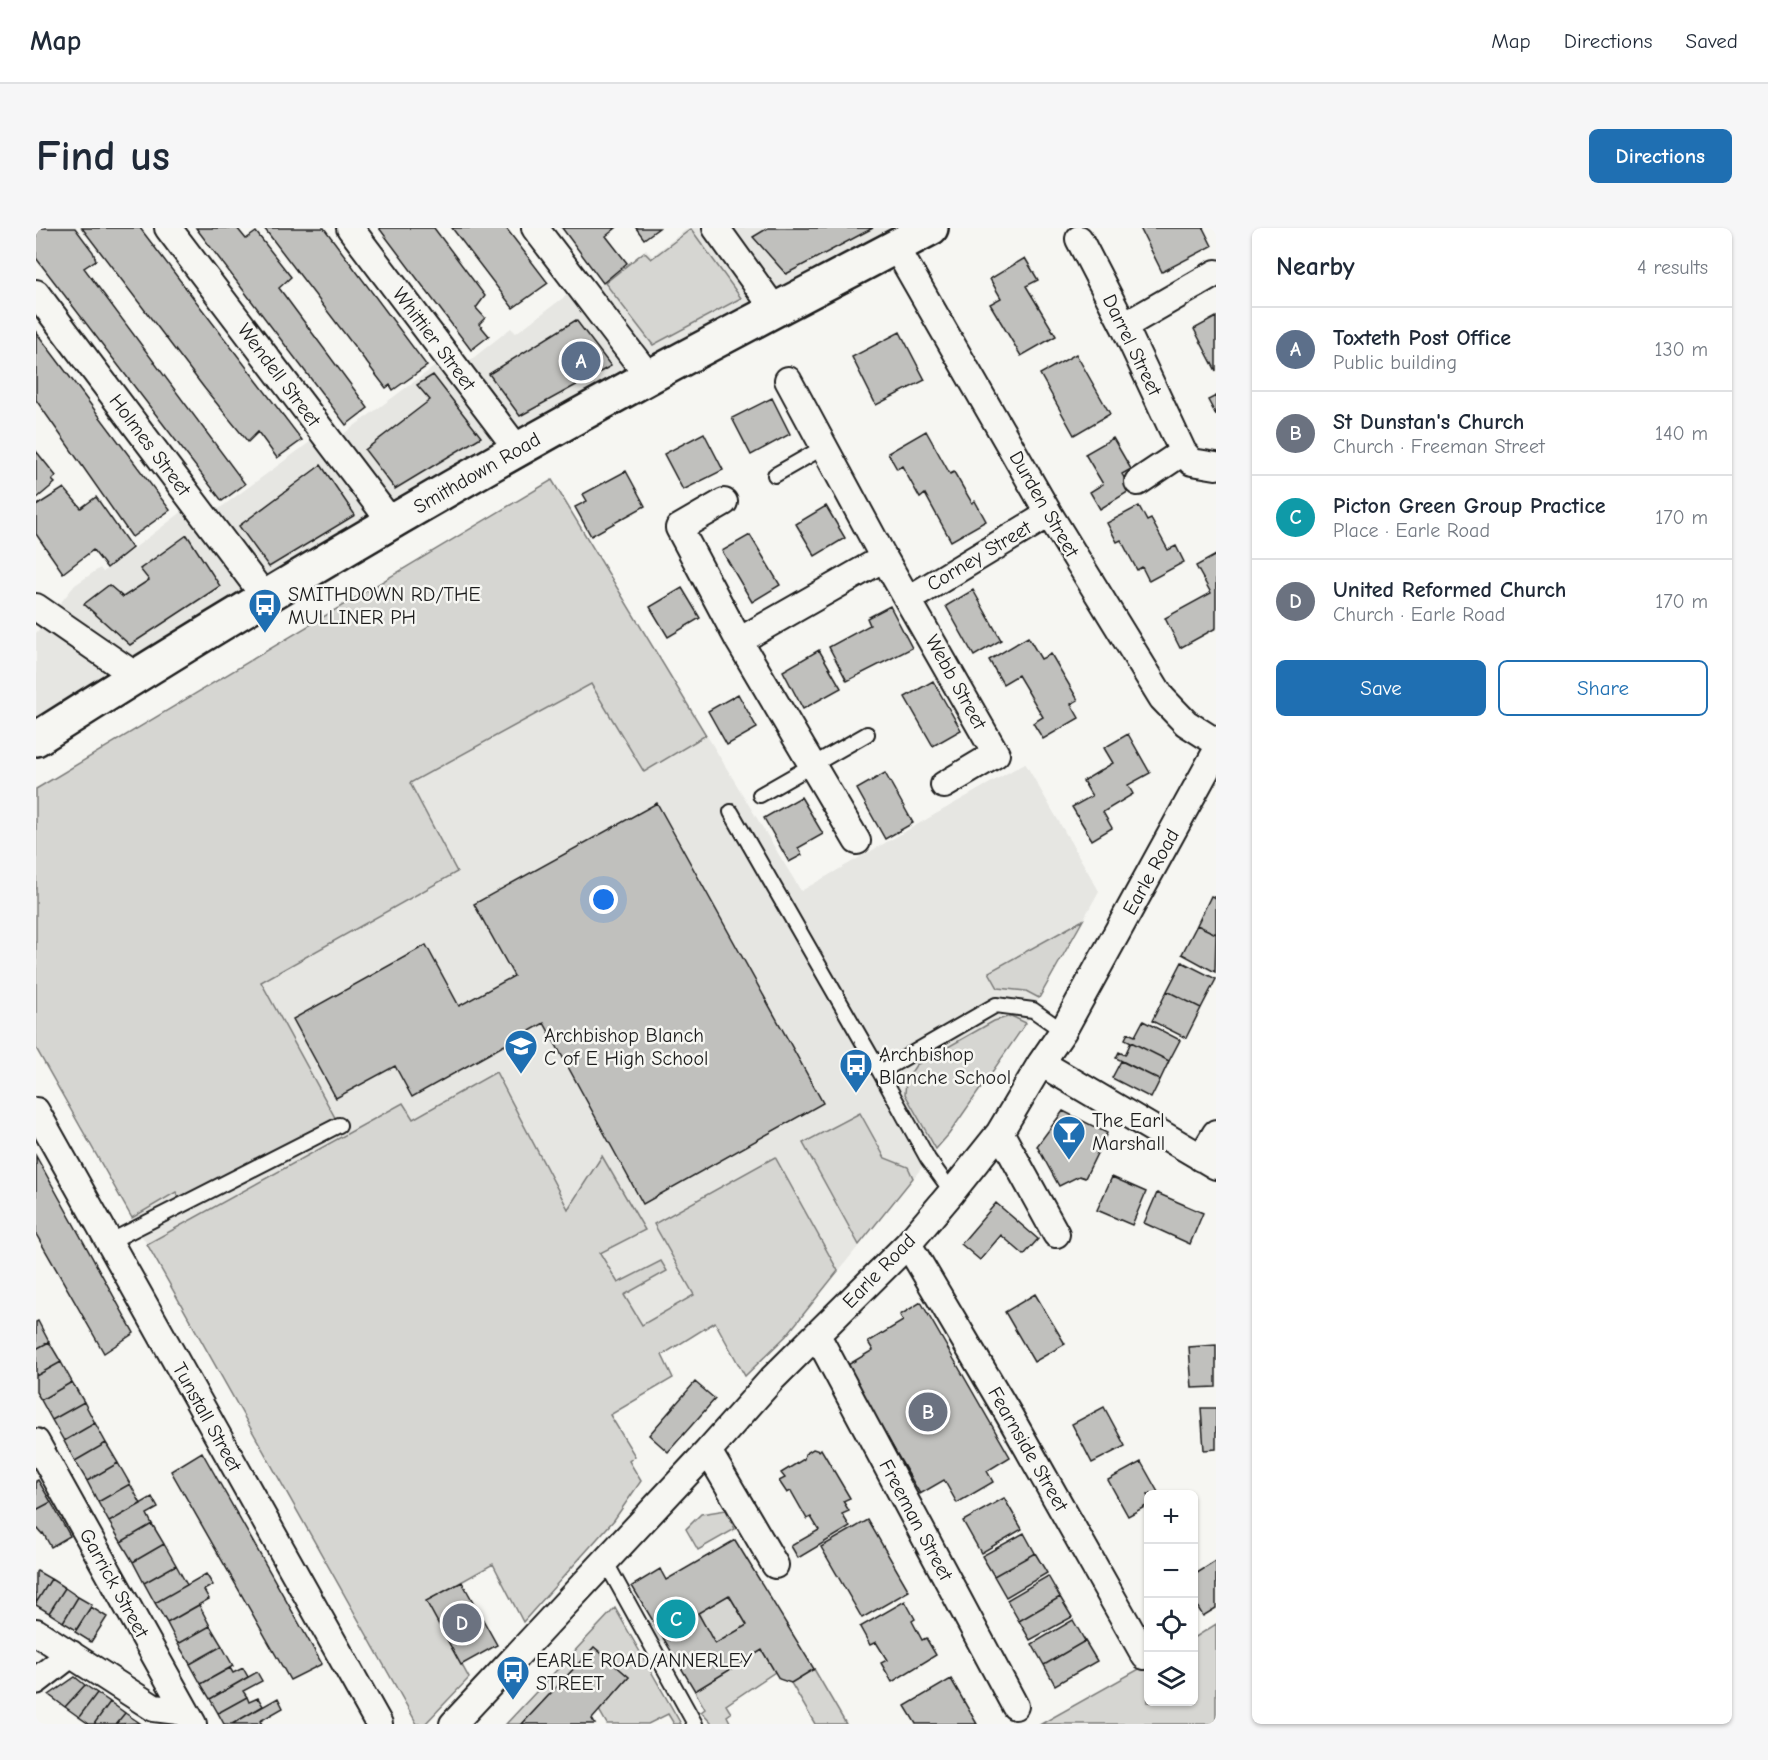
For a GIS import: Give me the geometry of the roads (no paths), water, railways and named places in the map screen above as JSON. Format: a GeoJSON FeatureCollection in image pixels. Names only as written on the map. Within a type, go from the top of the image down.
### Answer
{"type":"FeatureCollection","features":[{"type":"Feature","properties":{"kind":"highway","name":"Smithdown Road"},"geometry":{"type":"LineString","coordinates":[[36,739],[391,522],[649,377],[931,228]]}},
{"type":"Feature","properties":{"kind":"street","name":"Wendell Street"},"geometry":{"type":"LineString","coordinates":[[168,228],[391,522]]}},
{"type":"Feature","properties":{"kind":"street","name":"Whittier Street"},"geometry":{"type":"LineString","coordinates":[[350,228],[518,450]]}},
{"type":"Feature","properties":{"kind":"street"},"geometry":{"type":"LineString","coordinates":[[535,228],[649,377]]}},
{"type":"Feature","properties":{"kind":"street"},"geometry":{"type":"LineString","coordinates":[[716,228],[775,310]]}},
{"type":"Feature","properties":{"kind":"street","name":"Darrel Street"},"geometry":{"type":"LineString","coordinates":[[1079,239],[1124,326],[1183,452]]}},
{"type":"Feature","properties":{"kind":"street","name":"Durden Street"},"geometry":{"type":"LineString","coordinates":[[896,247],[1049,513],[1162,698],[1186,723],[1216,742]]}},
{"type":"Feature","properties":{"kind":"street"},"geometry":{"type":"LineString","coordinates":[[1124,326],[1216,273]]}},
{"type":"Feature","properties":{"kind":"street","name":"Holmes Street"},"geometry":{"type":"LineString","coordinates":[[36,293],[265,597]]}},
{"type":"Feature","properties":{"kind":"street","name":"Webb Street"},"geometry":{"type":"LineString","coordinates":[[788,380],[996,754],[944,785]]}},
{"type":"Feature","properties":{"kind":"street"},"geometry":{"type":"LineString","coordinates":[[1138,482],[1183,452],[1192,462],[1216,466]]}},
{"type":"Feature","properties":{"kind":"street"},"geometry":{"type":"LineString","coordinates":[[724,502],[679,528],[739,641],[857,841]]}},
{"type":"Feature","properties":{"kind":"street","name":"Corney Street"},"geometry":{"type":"LineString","coordinates":[[909,599],[1049,513]]}},
{"type":"Feature","properties":{"kind":"street"},"geometry":{"type":"LineString","coordinates":[[739,641],[885,558]]}},
{"type":"Feature","properties":{"kind":"street"},"geometry":{"type":"LineString","coordinates":[[36,607],[136,676]]}},
{"type":"Feature","properties":{"kind":"street","name":"Earle Road"},"geometry":{"type":"LineString","coordinates":[[453,1724],[708,1451],[772,1379],[908,1244],[1000,1132],[1063,1031],[1216,752]]}},
{"type":"Feature","properties":{"kind":"street"},"geometry":{"type":"LineString","coordinates":[[1041,1063],[1208,1162],[1216,1133]]}},
{"type":"Feature","properties":{"kind":"street","name":"Tunstall Street"},"geometry":{"type":"LineString","coordinates":[[36,1111],[379,1724]]}},
{"type":"Feature","properties":{"kind":"street"},"geometry":{"type":"LineString","coordinates":[[1000,1132],[1056,1234]]}},
{"type":"Feature","properties":{"kind":"street","name":"Fearnside Street"},"geometry":{"type":"LineString","coordinates":[[908,1244],[1009,1415],[1144,1652]]}},
{"type":"Feature","properties":{"kind":"street","name":"Freeman Street"},"geometry":{"type":"LineString","coordinates":[[817,1335],[1016,1706]]}},
{"type":"Feature","properties":{"kind":"street","name":"Garrick Street"},"geometry":{"type":"LineString","coordinates":[[36,1442],[189,1718]]}},
{"type":"Feature","properties":{"kind":"street"},"geometry":{"type":"LineString","coordinates":[[708,1451],[775,1565]]}},
{"type":"Feature","properties":{"kind":"street"},"geometry":{"type":"LineString","coordinates":[[36,1632],[154,1708],[189,1718]]}},
{"type":"Feature","properties":{"kind":"street"},"geometry":{"type":"LineString","coordinates":[[36,1681],[71,1654]]}},
{"type":"Feature","properties":{"kind":"lane"},"geometry":{"type":"LineString","coordinates":[[775,475],[824,447]]}},
{"type":"Feature","properties":{"kind":"lane"},"geometry":{"type":"LineString","coordinates":[[760,795],[867,734]]}},
{"type":"Feature","properties":{"kind":"lane"},"geometry":{"type":"LineString","coordinates":[[731,812],[928,1159],[952,1192]]}},
{"type":"Feature","properties":{"kind":"lane"},"geometry":{"type":"LineString","coordinates":[[880,1072],[996,1005],[1033,1010],[1063,1031]]}},
{"type":"Feature","properties":{"kind":"lane"},"geometry":{"type":"LineString","coordinates":[[109,1242],[339,1125]]}},
{"type":"Feature","properties":{"kind":"lane"},"geometry":{"type":"LineString","coordinates":[[605,1561],[696,1724]]}},
{"type":"Feature","properties":{"kind":"place","name":"Toxteth Post Office"},"geometry":{"type":"Point","coordinates":[581,361]}},
{"type":"Feature","properties":{"kind":"place","name":"SMITHDOWN RD/THE MULLINER PH"},"geometry":{"type":"Point","coordinates":[265,634]}},
{"type":"Feature","properties":{"kind":"place","name":"Archbishop Blanch C of E High School"},"geometry":{"type":"Point","coordinates":[521,1075]}},
{"type":"Feature","properties":{"kind":"place","name":"Archbishop Blanche School"},"geometry":{"type":"Point","coordinates":[856,1094]}},
{"type":"Feature","properties":{"kind":"place","name":"The Earl Marshall"},"geometry":{"type":"Point","coordinates":[1069,1161]}},
{"type":"Feature","properties":{"kind":"place","name":"St Dunstan's Church"},"geometry":{"type":"Point","coordinates":[928,1412]}},
{"type":"Feature","properties":{"kind":"place","name":"Picton Green Group Practice"},"geometry":{"type":"Point","coordinates":[676,1619]}},
{"type":"Feature","properties":{"kind":"place","name":"United Reformed Church"},"geometry":{"type":"Point","coordinates":[462,1623]}},
{"type":"Feature","properties":{"kind":"place","name":"EARLE ROAD/ANNERLEY STREET"},"geometry":{"type":"Point","coordinates":[513,1701]}}]}
